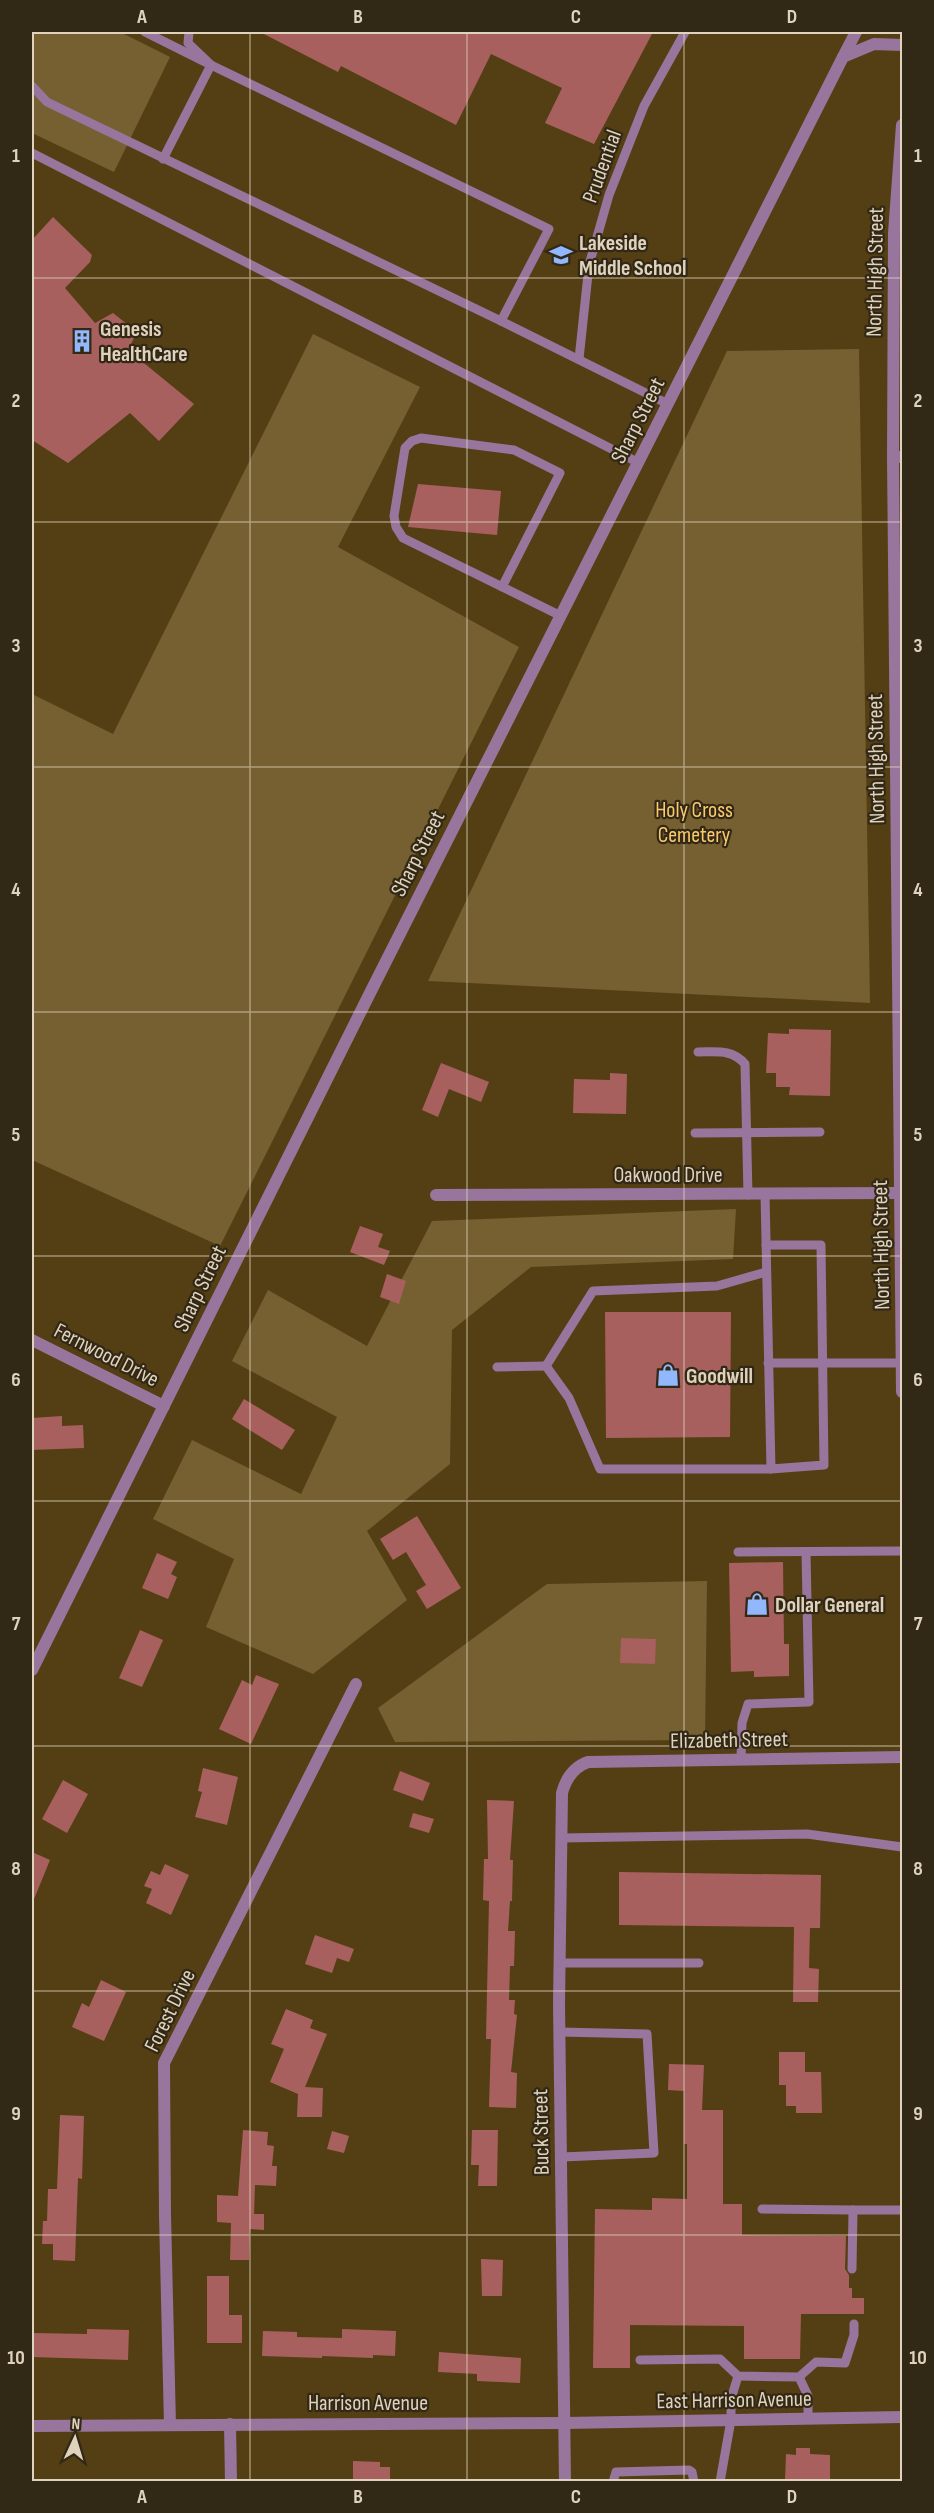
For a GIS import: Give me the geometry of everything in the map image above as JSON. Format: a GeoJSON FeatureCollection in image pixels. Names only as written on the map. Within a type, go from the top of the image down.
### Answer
{"type":"FeatureCollection","features":[{"type":"Feature","properties":{"kind":"street","name":"Sharp Street"},"geometry":{"type":"LineString","coordinates":[[32,1670],[374,984],[856,32]]}},
{"type":"Feature","properties":{"kind":"street"},"geometry":{"type":"LineString","coordinates":[[843,57],[874,44],[903,45]]}},
{"type":"Feature","properties":{"kind":"street","name":"North High Street"},"geometry":{"type":"LineString","coordinates":[[903,125],[894,232],[898,458],[900,1193],[903,1392]]}},
{"type":"Feature","properties":{"kind":"street","name":"Oakwood Drive"},"geometry":{"type":"LineString","coordinates":[[436,1195],[900,1193]]}},
{"type":"Feature","properties":{"kind":"street","name":"Fernwood Drive"},"geometry":{"type":"LineString","coordinates":[[32,1340],[164,1406]]}},
{"type":"Feature","properties":{"kind":"street","name":"Forest Drive"},"geometry":{"type":"LineString","coordinates":[[170,2425],[164,2204],[164,2063],[356,1684]]}},
{"type":"Feature","properties":{"kind":"street","name":"Elizabeth Street"},"geometry":{"type":"LineString","coordinates":[[565,1782],[574,1770],[588,1761],[903,1758]]}},
{"type":"Feature","properties":{"kind":"street","name":"Buck Street"},"geometry":{"type":"LineString","coordinates":[[565,1782],[562,1793],[560,1963],[565,2481]]}},
{"type":"Feature","properties":{"kind":"street","name":"East Harrison Avenue"},"geometry":{"type":"LineString","coordinates":[[565,2423],[903,2417]]}},
{"type":"Feature","properties":{"kind":"street","name":"Harrison Avenue"},"geometry":{"type":"LineString","coordinates":[[32,2426],[565,2423]]}},
{"type":"Feature","properties":{"kind":"street"},"geometry":{"type":"LineString","coordinates":[[230,2424],[231,2481]]}},
{"type":"Feature","properties":{"kind":"lane"},"geometry":{"type":"LineString","coordinates":[[145,32],[549,229],[501,321]]}},
{"type":"Feature","properties":{"kind":"lane"},"geometry":{"type":"LineString","coordinates":[[189,32],[188,43],[211,65]]}},
{"type":"Feature","properties":{"kind":"lane","name":"Prudential"},"geometry":{"type":"LineString","coordinates":[[579,359],[589,265],[609,195],[644,106],[684,32]]}},
{"type":"Feature","properties":{"kind":"lane"},"geometry":{"type":"LineString","coordinates":[[163,159],[211,65]]}},
{"type":"Feature","properties":{"kind":"lane"},"geometry":{"type":"LineString","coordinates":[[32,86],[47,102],[668,404]]}},
{"type":"Feature","properties":{"kind":"lane"},"geometry":{"type":"LineString","coordinates":[[32,153],[639,463]]}},
{"type":"Feature","properties":{"kind":"lane"},"geometry":{"type":"LineString","coordinates":[[502,587],[560,473],[514,450],[421,438],[411,441],[405,448],[394,516],[396,526],[403,538],[502,587],[561,616]]}},
{"type":"Feature","properties":{"kind":"lane"},"geometry":{"type":"LineString","coordinates":[[698,1052],[728,1052],[739,1057],[745,1064],[748,1195]]}},
{"type":"Feature","properties":{"kind":"lane"},"geometry":{"type":"LineString","coordinates":[[695,1133],[820,1132]]}},
{"type":"Feature","properties":{"kind":"lane"},"geometry":{"type":"LineString","coordinates":[[765,1194],[771,1470]]}},
{"type":"Feature","properties":{"kind":"lane"},"geometry":{"type":"LineString","coordinates":[[546,1366],[569,1398],[600,1469],[771,1470],[824,1465],[821,1245],[766,1245]]}},
{"type":"Feature","properties":{"kind":"lane"},"geometry":{"type":"LineString","coordinates":[[546,1366],[593,1291],[717,1286],[766,1272]]}},
{"type":"Feature","properties":{"kind":"lane"},"geometry":{"type":"LineString","coordinates":[[768,1363],[902,1363]]}},
{"type":"Feature","properties":{"kind":"lane"},"geometry":{"type":"LineString","coordinates":[[497,1367],[546,1366]]}},
{"type":"Feature","properties":{"kind":"lane"},"geometry":{"type":"LineString","coordinates":[[738,1552],[903,1551]]}},
{"type":"Feature","properties":{"kind":"lane"},"geometry":{"type":"LineString","coordinates":[[741,1760],[742,1723],[748,1704],[809,1702],[806,1552]]}},
{"type":"Feature","properties":{"kind":"lane"},"geometry":{"type":"LineString","coordinates":[[562,1838],[807,1834],[903,1847]]}},
{"type":"Feature","properties":{"kind":"lane"},"geometry":{"type":"LineString","coordinates":[[560,1963],[699,1963]]}},
{"type":"Feature","properties":{"kind":"lane"},"geometry":{"type":"LineString","coordinates":[[560,2032],[647,2034],[654,2153],[562,2157]]}},
{"type":"Feature","properties":{"kind":"lane"},"geometry":{"type":"LineString","coordinates":[[762,2209],[903,2210]]}},
{"type":"Feature","properties":{"kind":"lane"},"geometry":{"type":"LineString","coordinates":[[852,2210],[852,2269]]}},
{"type":"Feature","properties":{"kind":"lane"},"geometry":{"type":"LineString","coordinates":[[640,2360],[720,2359],[738,2376],[799,2377],[816,2362],[845,2363],[854,2336],[854,2324]]}},
{"type":"Feature","properties":{"kind":"lane"},"geometry":{"type":"LineString","coordinates":[[720,2481],[731,2420],[731,2399],[738,2376]]}},
{"type":"Feature","properties":{"kind":"lane"},"geometry":{"type":"LineString","coordinates":[[799,2377],[808,2396],[808,2419]]}},
{"type":"Feature","properties":{"kind":"lane"},"geometry":{"type":"LineString","coordinates":[[613,2481],[616,2472],[689,2470],[692,2472],[694,2481]]}},
{"type":"Feature","properties":{"kind":"lane"},"geometry":{"type":"LineString","coordinates":[[654,2471],[654,2481]]}},
{"type":"Feature","properties":{"kind":"green space"},"geometry":{"type":"Polygon","coordinates":[[[35,32],[120,32],[170,57],[114,172],[32,133],[32,41],[35,32]]]}},
{"type":"Feature","properties":{"kind":"green space"},"geometry":{"type":"Polygon","coordinates":[[[313,334],[420,387],[338,547],[519,647],[220,1246],[32,1160],[32,694],[113,734],[313,334]]]}},
{"type":"Feature","properties":{"kind":"green space","name":"Holy Cross Cemetery"},"geometry":{"type":"Polygon","coordinates":[[[859,349],[870,1003],[428,981],[727,351],[859,349]]]}},
{"type":"Feature","properties":{"kind":"green space"},"geometry":{"type":"Polygon","coordinates":[[[736,1209],[733,1259],[531,1267],[452,1330],[450,1464],[367,1531],[407,1600],[313,1674],[206,1627],[234,1559],[153,1519],[192,1440],[301,1494],[337,1417],[232,1361],[268,1290],[367,1346],[432,1221],[736,1209]]]}},
{"type":"Feature","properties":{"kind":"green space"},"geometry":{"type":"Polygon","coordinates":[[[707,1581],[705,1740],[395,1742],[378,1708],[547,1584],[707,1581]]]}},
{"type":"Feature","properties":{"kind":"building"},"geometry":{"type":"Polygon","coordinates":[[[260,32],[653,32],[594,144],[545,123],[562,88],[491,54],[456,125],[341,66],[338,72],[260,32]]]}},
{"type":"Feature","properties":{"kind":"building","name":"Genesis HealthCare"},"geometry":{"type":"Polygon","coordinates":[[[53,217],[92,255],[90,262],[65,288],[95,323],[113,313],[137,332],[128,350],[194,404],[159,441],[130,413],[68,463],[32,440],[32,240],[53,217]]]}},
{"type":"Feature","properties":{"kind":"building"},"geometry":{"type":"Polygon","coordinates":[[[418,484],[501,491],[497,535],[408,527],[418,484]]]}},
{"type":"Feature","properties":{"kind":"building"},"geometry":{"type":"Polygon","coordinates":[[[789,1029],[831,1030],[830,1096],[789,1095],[790,1087],[776,1087],[776,1073],[766,1073],[768,1033],[789,1034],[789,1029]]]}},
{"type":"Feature","properties":{"kind":"building"},"geometry":{"type":"Polygon","coordinates":[[[441,1063],[489,1082],[481,1102],[449,1089],[438,1117],[422,1110],[441,1063]]]}},
{"type":"Feature","properties":{"kind":"building"},"geometry":{"type":"Polygon","coordinates":[[[610,1073],[627,1074],[626,1114],[573,1113],[574,1079],[610,1080],[610,1073]]]}},
{"type":"Feature","properties":{"kind":"building"},"geometry":{"type":"Polygon","coordinates":[[[360,1226],[383,1234],[378,1247],[390,1251],[384,1265],[350,1252],[360,1226]]]}},
{"type":"Feature","properties":{"kind":"building"},"geometry":{"type":"Polygon","coordinates":[[[387,1274],[406,1281],[399,1304],[380,1297],[387,1274]]]}},
{"type":"Feature","properties":{"kind":"building","name":"Goodwill"},"geometry":{"type":"Polygon","coordinates":[[[605,1312],[731,1312],[730,1437],[606,1438],[605,1312]]]}},
{"type":"Feature","properties":{"kind":"building"},"geometry":{"type":"Polygon","coordinates":[[[244,1399],[295,1430],[282,1450],[232,1419],[244,1399]]]}},
{"type":"Feature","properties":{"kind":"building"},"geometry":{"type":"Polygon","coordinates":[[[62,1416],[62,1426],[83,1425],[84,1448],[32,1450],[32,1418],[62,1416]]]}},
{"type":"Feature","properties":{"kind":"building"},"geometry":{"type":"Polygon","coordinates":[[[417,1516],[461,1588],[427,1609],[416,1591],[426,1585],[406,1552],[393,1560],[380,1539],[417,1516]]]}},
{"type":"Feature","properties":{"kind":"building"},"geometry":{"type":"Polygon","coordinates":[[[157,1553],[177,1562],[171,1574],[177,1577],[168,1599],[142,1588],[157,1553]]]}},
{"type":"Feature","properties":{"kind":"building","name":"Dollar General"},"geometry":{"type":"Polygon","coordinates":[[[783,1562],[784,1644],[789,1644],[789,1676],[754,1677],[754,1671],[731,1672],[729,1563],[783,1562]]]}},
{"type":"Feature","properties":{"kind":"building"},"geometry":{"type":"Polygon","coordinates":[[[140,1630],[163,1640],[142,1687],[119,1678],[140,1630]]]}},
{"type":"Feature","properties":{"kind":"building"},"geometry":{"type":"Polygon","coordinates":[[[621,1638],[656,1639],[655,1664],[620,1663],[621,1638]]]}},
{"type":"Feature","properties":{"kind":"building"},"geometry":{"type":"Polygon","coordinates":[[[256,1675],[279,1684],[251,1744],[219,1729],[242,1680],[252,1685],[256,1675]]]}},
{"type":"Feature","properties":{"kind":"building"},"geometry":{"type":"Polygon","coordinates":[[[203,1768],[238,1777],[227,1825],[195,1817],[202,1792],[198,1791],[203,1768]]]}},
{"type":"Feature","properties":{"kind":"building"},"geometry":{"type":"Polygon","coordinates":[[[400,1771],[430,1783],[423,1801],[393,1790],[400,1771]]]}},
{"type":"Feature","properties":{"kind":"building"},"geometry":{"type":"Polygon","coordinates":[[[63,1780],[88,1794],[67,1833],[42,1819],[63,1780]]]}},
{"type":"Feature","properties":{"kind":"building"},"geometry":{"type":"Polygon","coordinates":[[[487,1800],[514,1801],[510,1860],[513,1860],[512,1901],[510,1901],[508,1931],[515,1931],[514,1966],[510,1966],[509,2000],[515,2000],[514,2014],[517,2015],[511,2072],[517,2073],[516,2108],[489,2107],[491,2039],[486,2039],[489,1901],[483,1900],[484,1859],[488,1859],[487,1800]]]}},
{"type":"Feature","properties":{"kind":"building"},"geometry":{"type":"Polygon","coordinates":[[[413,1813],[434,1819],[429,1833],[409,1827],[413,1813]]]}},
{"type":"Feature","properties":{"kind":"building"},"geometry":{"type":"Polygon","coordinates":[[[32,1852],[50,1860],[32,1904],[32,1852]]]}},
{"type":"Feature","properties":{"kind":"building"},"geometry":{"type":"Polygon","coordinates":[[[165,1864],[189,1875],[171,1915],[146,1903],[152,1889],[144,1886],[151,1871],[160,1875],[165,1864]]]}},
{"type":"Feature","properties":{"kind":"building"},"geometry":{"type":"Polygon","coordinates":[[[619,1872],[821,1875],[820,1928],[810,1928],[809,1968],[819,1969],[818,2002],[793,2002],[794,1927],[619,1925],[619,1872]]]}},
{"type":"Feature","properties":{"kind":"building"},"geometry":{"type":"Polygon","coordinates":[[[315,1935],[354,1949],[349,1962],[337,1958],[332,1973],[305,1964],[315,1935]]]}},
{"type":"Feature","properties":{"kind":"building"},"geometry":{"type":"Polygon","coordinates":[[[101,1980],[126,1992],[104,2041],[72,2027],[82,2003],[89,2007],[101,1980]]]}},
{"type":"Feature","properties":{"kind":"building"},"geometry":{"type":"Polygon","coordinates":[[[286,2009],[313,2020],[310,2028],[327,2034],[305,2087],[323,2088],[322,2117],[297,2117],[298,2094],[270,2082],[284,2049],[271,2044],[286,2009]]]}},
{"type":"Feature","properties":{"kind":"building"},"geometry":{"type":"Polygon","coordinates":[[[779,2052],[805,2052],[805,2072],[821,2072],[822,2113],[796,2113],[796,2106],[786,2106],[786,2085],[779,2085],[779,2052]]]}},
{"type":"Feature","properties":{"kind":"building"},"geometry":{"type":"Polygon","coordinates":[[[669,2064],[704,2065],[702,2110],[723,2110],[723,2204],[742,2204],[742,2235],[846,2236],[845,2269],[849,2275],[849,2288],[852,2288],[852,2298],[864,2298],[864,2314],[801,2314],[800,2359],[744,2359],[744,2326],[630,2325],[630,2368],[593,2368],[595,2209],[652,2210],[652,2198],[687,2199],[684,2091],[668,2090],[669,2064]]]}},
{"type":"Feature","properties":{"kind":"building"},"geometry":{"type":"Polygon","coordinates":[[[60,2115],[84,2116],[82,2179],[78,2178],[75,2261],[53,2260],[53,2244],[42,2244],[43,2221],[47,2221],[48,2189],[57,2189],[60,2115]]]}},
{"type":"Feature","properties":{"kind":"building"},"geometry":{"type":"Polygon","coordinates":[[[243,2130],[268,2132],[267,2145],[274,2146],[272,2166],[277,2166],[276,2186],[255,2185],[254,2214],[264,2214],[264,2230],[250,2229],[249,2260],[230,2260],[231,2223],[217,2222],[217,2195],[238,2196],[243,2130]]]}},
{"type":"Feature","properties":{"kind":"building"},"geometry":{"type":"Polygon","coordinates":[[[472,2130],[498,2130],[497,2186],[478,2186],[479,2165],[471,2165],[472,2130]]]}},
{"type":"Feature","properties":{"kind":"building"},"geometry":{"type":"Polygon","coordinates":[[[332,2131],[349,2136],[344,2153],[327,2149],[332,2131]]]}},
{"type":"Feature","properties":{"kind":"building"},"geometry":{"type":"Polygon","coordinates":[[[481,2259],[503,2260],[502,2296],[482,2296],[481,2259]]]}},
{"type":"Feature","properties":{"kind":"building"},"geometry":{"type":"Polygon","coordinates":[[[207,2276],[229,2276],[229,2315],[242,2315],[242,2343],[207,2343],[207,2276]]]}},
{"type":"Feature","properties":{"kind":"building"},"geometry":{"type":"Polygon","coordinates":[[[87,2329],[129,2330],[128,2360],[32,2357],[32,2333],[87,2334],[87,2329]]]}},
{"type":"Feature","properties":{"kind":"building"},"geometry":{"type":"Polygon","coordinates":[[[342,2329],[396,2331],[395,2356],[373,2355],[373,2358],[322,2356],[322,2358],[262,2356],[263,2331],[297,2332],[297,2337],[342,2338],[342,2329]]]}},
{"type":"Feature","properties":{"kind":"building"},"geometry":{"type":"Polygon","coordinates":[[[439,2352],[521,2358],[520,2383],[477,2381],[477,2374],[438,2372],[439,2352]]]}},
{"type":"Feature","properties":{"kind":"building"},"geometry":{"type":"Polygon","coordinates":[[[796,2448],[810,2448],[810,2454],[830,2455],[830,2481],[785,2481],[786,2454],[796,2455],[796,2448]]]}},
{"type":"Feature","properties":{"kind":"building"},"geometry":{"type":"Polygon","coordinates":[[[353,2461],[380,2462],[380,2467],[390,2467],[390,2481],[353,2481],[353,2461]]]}},
{"type":"Feature","properties":{"kind":"place","name":"Lakeside Middle School"},"geometry":{"type":"Point","coordinates":[561,255]}},
{"type":"Feature","properties":{"kind":"place","name":"Genesis HealthCare"},"geometry":{"type":"Point","coordinates":[82,341]}},
{"type":"Feature","properties":{"kind":"place","name":"Goodwill"},"geometry":{"type":"Point","coordinates":[668,1375]}},
{"type":"Feature","properties":{"kind":"place","name":"Dollar General"},"geometry":{"type":"Point","coordinates":[757,1604]}}]}
